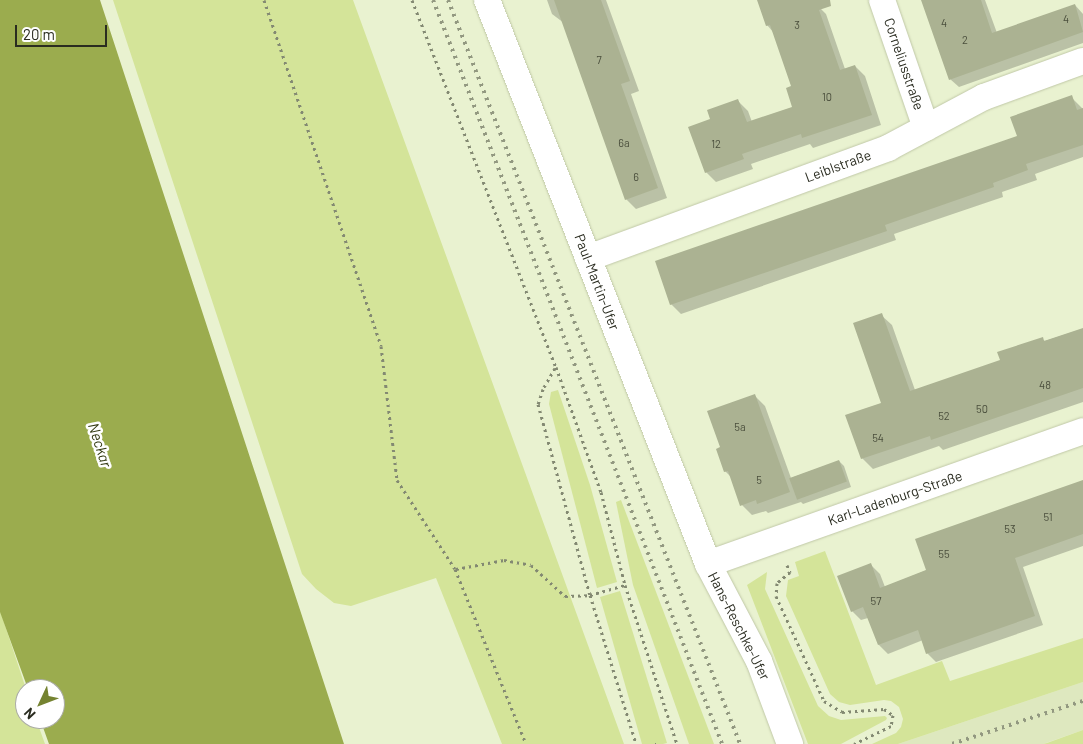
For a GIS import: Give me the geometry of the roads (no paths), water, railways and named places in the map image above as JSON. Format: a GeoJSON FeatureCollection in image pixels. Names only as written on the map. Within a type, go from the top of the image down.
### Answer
{"type":"FeatureCollection","features":[{"type":"Feature","properties":{"kind":"street","name":"Paul-Martin-Ufer"},"geometry":{"type":"LineString","coordinates":[[487,0],[708,564]]}},
{"type":"Feature","properties":{"kind":"street","name":"Corneliusstraße"},"geometry":{"type":"LineString","coordinates":[[882,0],[926,128]]}},
{"type":"Feature","properties":{"kind":"street","name":"Leiblstraße"},"geometry":{"type":"LineString","coordinates":[[588,258],[888,148],[984,97],[1083,61]]}},
{"type":"Feature","properties":{"kind":"street","name":"Karl-Ladenburg-Straße"},"geometry":{"type":"LineString","coordinates":[[708,564],[1083,431]]}},
{"type":"Feature","properties":{"kind":"street","name":"Hans-Reschke-Ufer"},"geometry":{"type":"LineString","coordinates":[[708,564],[759,661],[790,744]]}},
{"type":"Feature","properties":{"kind":"water","name":"Neckar"},"geometry":{"type":"Polygon","coordinates":[[[0,0],[100,0],[344,744],[49,744],[44,729],[65,729],[65,679],[24,679],[0,612],[0,0]]]}},
{"type":"Feature","properties":{"kind":"railway"},"geometry":{"type":"LineString","coordinates":[[433,0],[722,744]]}},
{"type":"Feature","properties":{"kind":"railway"},"geometry":{"type":"LineString","coordinates":[[448,0],[740,744]]}},
{"type":"Feature","properties":{"kind":"railway"},"geometry":{"type":"LineString","coordinates":[[952,744],[1083,701]]}}]}
